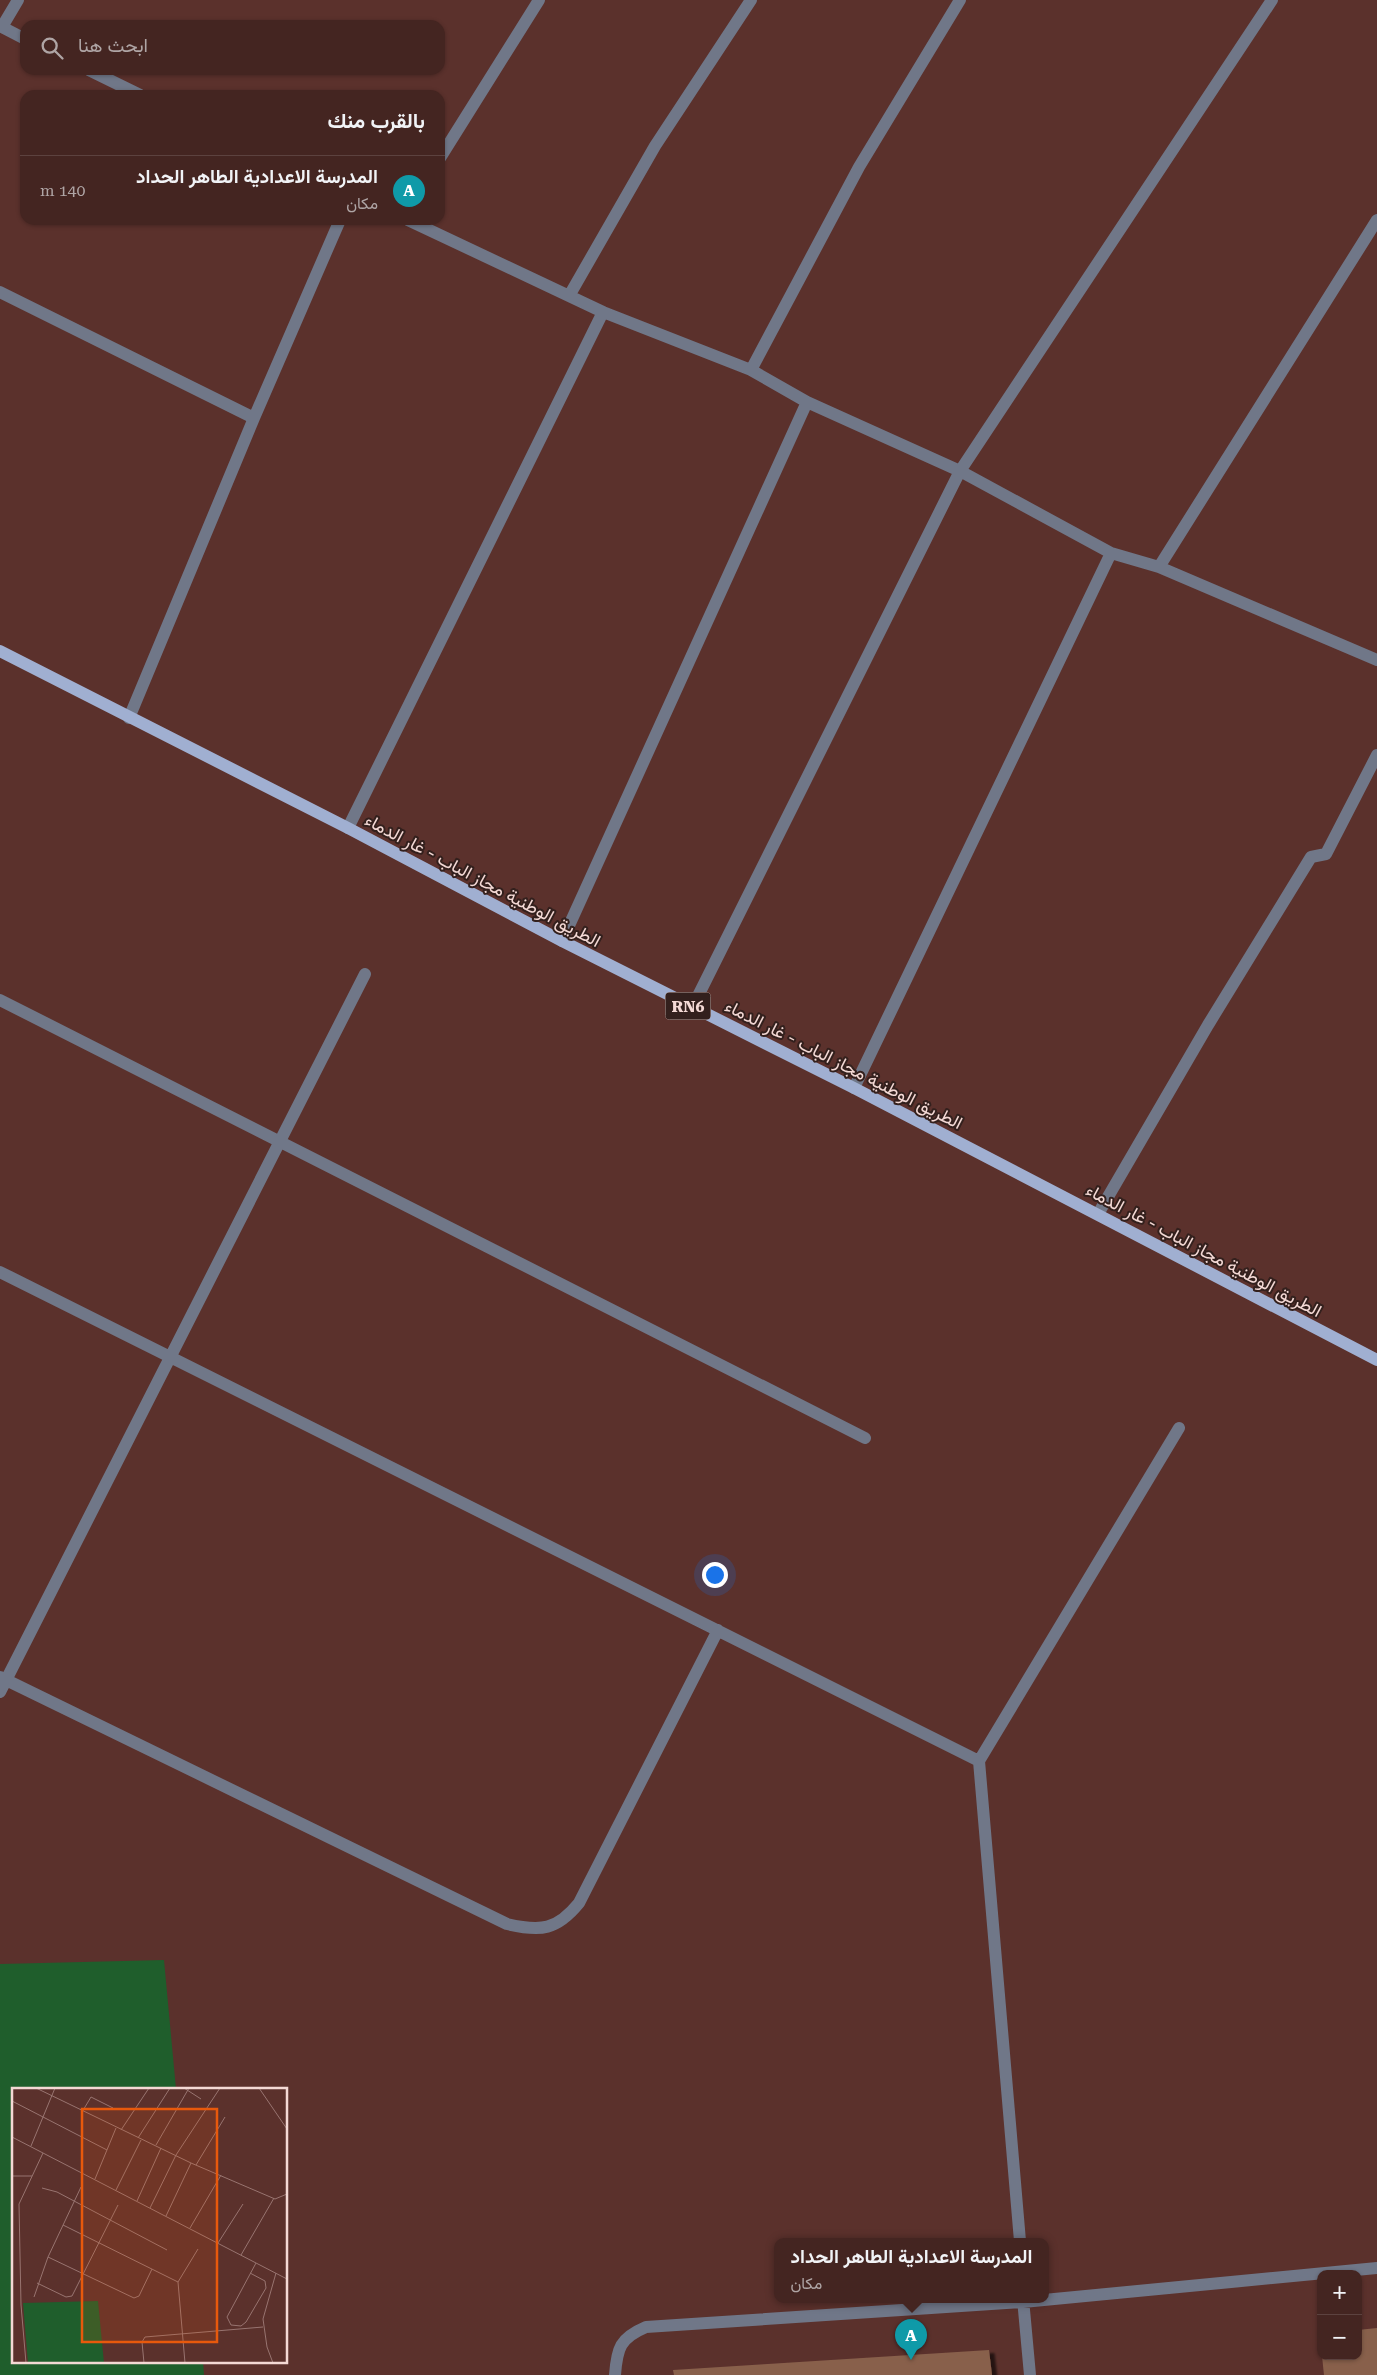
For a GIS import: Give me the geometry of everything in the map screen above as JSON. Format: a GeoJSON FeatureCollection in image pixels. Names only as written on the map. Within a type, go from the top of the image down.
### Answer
{"type":"FeatureCollection","features":[{"type":"Feature","properties":{"kind":"main road","name":"الطريق الوطنية مجاز الباب - غار الدماء"},"geometry":{"type":"LineString","coordinates":[[0,651],[348,828],[692,1008],[854,1088],[1377,1360]]}},
{"type":"Feature","properties":{"kind":"street"},"geometry":{"type":"LineString","coordinates":[[18,0],[1,27],[20,36]]}},
{"type":"Feature","properties":{"kind":"street"},"geometry":{"type":"LineString","coordinates":[[445,150],[539,0]]}},
{"type":"Feature","properties":{"kind":"street"},"geometry":{"type":"LineString","coordinates":[[569,296],[655,146],[751,0]]}},
{"type":"Feature","properties":{"kind":"street"},"geometry":{"type":"LineString","coordinates":[[751,370],[859,167],[960,0]]}},
{"type":"Feature","properties":{"kind":"street"},"geometry":{"type":"LineString","coordinates":[[692,1008],[960,471],[1272,0]]}},
{"type":"Feature","properties":{"kind":"street"},"geometry":{"type":"LineString","coordinates":[[99,75],[130,90]]}},
{"type":"Feature","properties":{"kind":"street"},"geometry":{"type":"LineString","coordinates":[[1159,567],[1377,220]]}},
{"type":"Feature","properties":{"kind":"street"},"geometry":{"type":"LineString","coordinates":[[129,718],[254,418],[338,225]]}},
{"type":"Feature","properties":{"kind":"street"},"geometry":{"type":"LineString","coordinates":[[419,225],[603,312],[751,370],[807,402],[960,471],[1111,553],[1159,567],[1377,660]]}},
{"type":"Feature","properties":{"kind":"street"},"geometry":{"type":"LineString","coordinates":[[0,292],[254,418]]}},
{"type":"Feature","properties":{"kind":"street"},"geometry":{"type":"LineString","coordinates":[[348,828],[603,312]]}},
{"type":"Feature","properties":{"kind":"street"},"geometry":{"type":"LineString","coordinates":[[562,941],[807,402]]}},
{"type":"Feature","properties":{"kind":"street"},"geometry":{"type":"LineString","coordinates":[[854,1088],[1111,553]]}},
{"type":"Feature","properties":{"kind":"street"},"geometry":{"type":"LineString","coordinates":[[1098,1214],[1208,1025],[1310,858],[1326,854],[1377,756]]}},
{"type":"Feature","properties":{"kind":"street"},"geometry":{"type":"LineString","coordinates":[[0,1692],[3,1678],[170,1357],[365,974]]}},
{"type":"Feature","properties":{"kind":"street"},"geometry":{"type":"LineString","coordinates":[[0,1000],[865,1438]]}},
{"type":"Feature","properties":{"kind":"street"},"geometry":{"type":"LineString","coordinates":[[0,1272],[979,1761]]}},
{"type":"Feature","properties":{"kind":"street"},"geometry":{"type":"LineString","coordinates":[[1020,2238],[979,1761],[1179,1428]]}},
{"type":"Feature","properties":{"kind":"street"},"geometry":{"type":"LineString","coordinates":[[3,1678],[508,1924],[530,1930],[548,1928],[567,1918],[579,1903],[718,1630]]}},
{"type":"Feature","properties":{"kind":"street"},"geometry":{"type":"LineString","coordinates":[[1049,2298],[1377,2268]]}},
{"type":"Feature","properties":{"kind":"street"},"geometry":{"type":"LineString","coordinates":[[614,2375],[621,2343],[630,2334],[646,2327],[981,2303]]}},
{"type":"Feature","properties":{"kind":"street"},"geometry":{"type":"LineString","coordinates":[[1023,2303],[1030,2375]]}},
{"type":"Feature","properties":{"kind":"green space"},"geometry":{"type":"Polygon","coordinates":[[[164,1960],[176,2088],[12,2088],[12,2362],[203,2362],[204,2375],[0,2375],[0,1964],[164,1960]]]}},
{"type":"Feature","properties":{"kind":"building"},"geometry":{"type":"Polygon","coordinates":[[[1377,2328],[1377,2375],[1324,2375],[1322,2360],[1362,2360],[1362,2330],[1377,2328]]]}},
{"type":"Feature","properties":{"kind":"building"},"geometry":{"type":"Polygon","coordinates":[[[989,2350],[992,2375],[674,2375],[673,2370],[989,2350]]]}},
{"type":"Feature","properties":{"kind":"place","name":"المدرسة الاعدادية الطاهر الحداد"},"geometry":{"type":"Point","coordinates":[911,2360]}}]}
